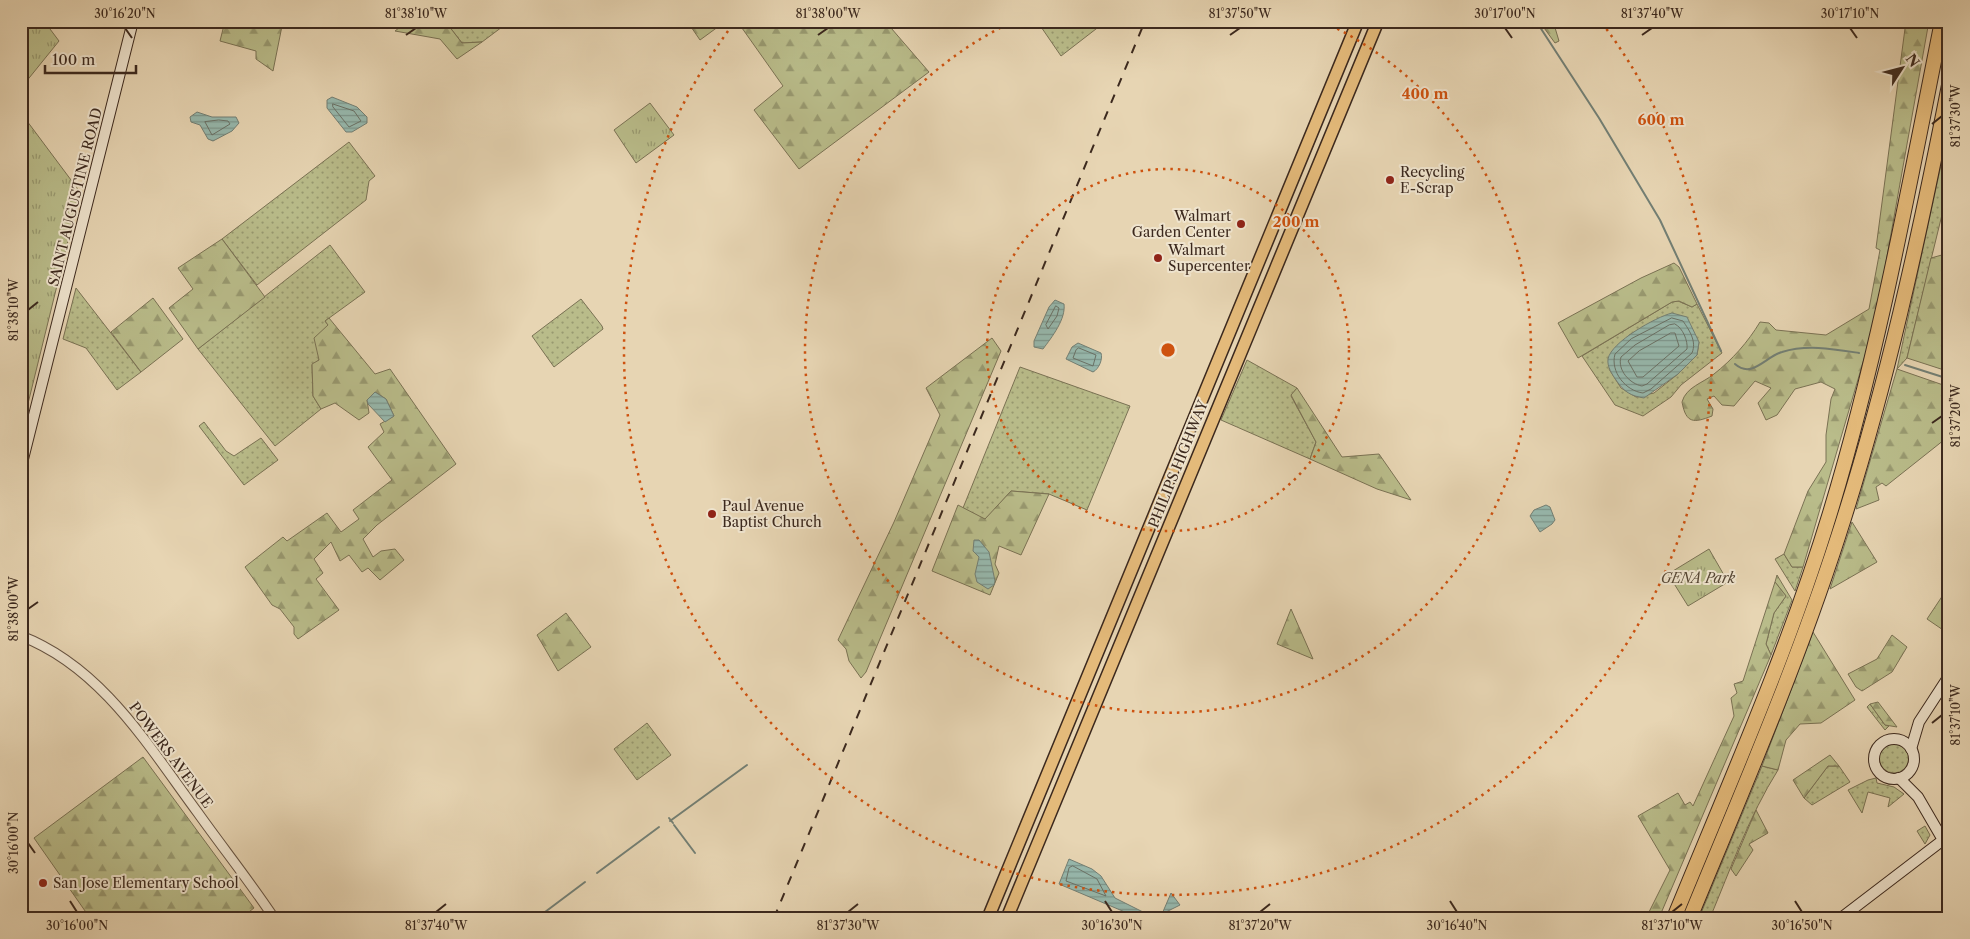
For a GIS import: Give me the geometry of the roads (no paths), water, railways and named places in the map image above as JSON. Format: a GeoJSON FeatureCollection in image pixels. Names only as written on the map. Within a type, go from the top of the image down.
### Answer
{"type":"FeatureCollection","features":[{"type":"Feature","properties":{"kind":"highway"},"geometry":{"type":"LineString","coordinates":[[1674,918],[1759,714],[1791,628],[1807,582],[1853,430],[1876,334],[1942,21]]}},
{"type":"Feature","properties":{"kind":"highway"},"geometry":{"type":"LineString","coordinates":[[1690,918],[1773,717],[1801,643],[1858,472],[1918,241],[1949,85]]}},
{"type":"Feature","properties":{"kind":"main road","name":"SAINT AUGUSTINE ROAD"},"geometry":{"type":"LineString","coordinates":[[21,467],[133,21]]}},
{"type":"Feature","properties":{"kind":"main road","name":"PHILIPS HIGHWAY"},"geometry":{"type":"LineString","coordinates":[[988,918],[1358,21]]}},
{"type":"Feature","properties":{"kind":"main road","name":"PHILIPS HIGHWAY"},"geometry":{"type":"LineString","coordinates":[[1007,918],[1378,21]]}},
{"type":"Feature","properties":{"kind":"main road"},"geometry":{"type":"LineString","coordinates":[[1190,427],[1198,440],[1192,459],[1193,468]]}},
{"type":"Feature","properties":{"kind":"main road"},"geometry":{"type":"LineString","coordinates":[[1173,470],[1174,480],[1167,498],[1175,512]]}},
{"type":"Feature","properties":{"kind":"main road"},"geometry":{"type":"LineString","coordinates":[[1900,740],[1919,722],[1949,676]]}},
{"type":"Feature","properties":{"kind":"main road"},"geometry":{"type":"LineString","coordinates":[[1899,778],[1909,772],[1914,761],[1911,749],[1919,722]]}},
{"type":"Feature","properties":{"kind":"main road"},"geometry":{"type":"LineString","coordinates":[[1911,749],[1900,740],[1890,739],[1881,743],[1875,752],[1874,760],[1876,767],[1883,775],[1899,778],[1918,797]]}},
{"type":"Feature","properties":{"kind":"main road"},"geometry":{"type":"LineString","coordinates":[[1841,918],[1946,844],[1918,797],[1909,772]]}},
{"type":"Feature","properties":{"kind":"street","name":"POWERS AVENUE"},"geometry":{"type":"LineString","coordinates":[[21,636],[51,651],[76,667],[116,705],[274,918]]}},
{"type":"Feature","properties":{"kind":"water"},"geometry":{"type":"Polygon","coordinates":[[[332,97],[357,107],[367,117],[367,123],[352,132],[346,132],[327,108],[327,100],[332,97]]]}},
{"type":"Feature","properties":{"kind":"water"},"geometry":{"type":"Polygon","coordinates":[[[197,112],[212,117],[236,117],[239,123],[232,131],[213,141],[208,139],[200,125],[191,122],[190,117],[197,112]]]}},
{"type":"Feature","properties":{"kind":"water"},"geometry":{"type":"Polygon","coordinates":[[[1055,300],[1064,304],[1061,322],[1043,349],[1034,347],[1034,341],[1049,307],[1055,300]]]}},
{"type":"Feature","properties":{"kind":"water"},"geometry":{"type":"Polygon","coordinates":[[[1672,313],[1687,317],[1699,342],[1697,355],[1678,374],[1644,398],[1632,395],[1622,388],[1610,370],[1608,359],[1611,352],[1635,331],[1656,319],[1672,313]]]}},
{"type":"Feature","properties":{"kind":"water"},"geometry":{"type":"Polygon","coordinates":[[[1078,343],[1101,353],[1100,364],[1093,372],[1066,359],[1072,347],[1078,343]]]}},
{"type":"Feature","properties":{"kind":"water"},"geometry":{"type":"Polygon","coordinates":[[[375,392],[386,399],[394,416],[385,422],[368,404],[367,400],[375,392]]]}},
{"type":"Feature","properties":{"kind":"water"},"geometry":{"type":"Polygon","coordinates":[[[1546,505],[1550,507],[1555,520],[1540,532],[1530,516],[1534,510],[1546,505]]]}},
{"type":"Feature","properties":{"kind":"water"},"geometry":{"type":"Polygon","coordinates":[[[974,540],[979,540],[989,552],[995,581],[994,585],[988,589],[977,582],[975,574],[979,557],[973,551],[974,540]]]}},
{"type":"Feature","properties":{"kind":"water"},"geometry":{"type":"Polygon","coordinates":[[[1069,859],[1092,869],[1101,876],[1115,898],[1151,918],[1139,918],[1059,884],[1069,859]]]}},
{"type":"Feature","properties":{"kind":"water"},"geometry":{"type":"Polygon","coordinates":[[[1171,893],[1180,905],[1162,914],[1171,893]]]}},
{"type":"Feature","properties":{"kind":"waterway"},"geometry":{"type":"LineString","coordinates":[[1536,21],[1599,118],[1660,220],[1721,351]]}},
{"type":"Feature","properties":{"kind":"waterway"},"geometry":{"type":"LineString","coordinates":[[1735,364],[1741,368],[1753,368],[1782,352],[1801,348],[1820,348],[1859,353]]}},
{"type":"Feature","properties":{"kind":"waterway"},"geometry":{"type":"LineString","coordinates":[[1905,365],[1949,379]]}},
{"type":"Feature","properties":{"kind":"waterway"},"geometry":{"type":"LineString","coordinates":[[670,821],[747,765]]}},
{"type":"Feature","properties":{"kind":"waterway"},"geometry":{"type":"LineString","coordinates":[[669,818],[673,823]]}},
{"type":"Feature","properties":{"kind":"waterway"},"geometry":{"type":"LineString","coordinates":[[674,825],[695,853]]}},
{"type":"Feature","properties":{"kind":"waterway"},"geometry":{"type":"LineString","coordinates":[[597,873],[659,827]]}},
{"type":"Feature","properties":{"kind":"waterway"},"geometry":{"type":"LineString","coordinates":[[537,918],[585,882]]}},
{"type":"Feature","properties":{"kind":"railway"},"geometry":{"type":"LineString","coordinates":[[774,918],[1145,21]]}},
{"type":"Feature","properties":{"kind":"place","name":"Recycling E-Scrap"},"geometry":{"type":"Point","coordinates":[1390,180]}},
{"type":"Feature","properties":{"kind":"place","name":"Walmart Garden Center"},"geometry":{"type":"Point","coordinates":[1241,224]}},
{"type":"Feature","properties":{"kind":"place","name":"Walmart Supercenter"},"geometry":{"type":"Point","coordinates":[1158,258]}},
{"type":"Feature","properties":{"kind":"place","name":"Paul Avenue Baptist Church"},"geometry":{"type":"Point","coordinates":[712,514]}},
{"type":"Feature","properties":{"kind":"place","name":"San Jose Elementary School"},"geometry":{"type":"Point","coordinates":[43,883]}},
{"type":"Feature","properties":{"kind":"park label","name":"GENA Park"},"geometry":{"type":"Point","coordinates":[1698,578]}}]}
